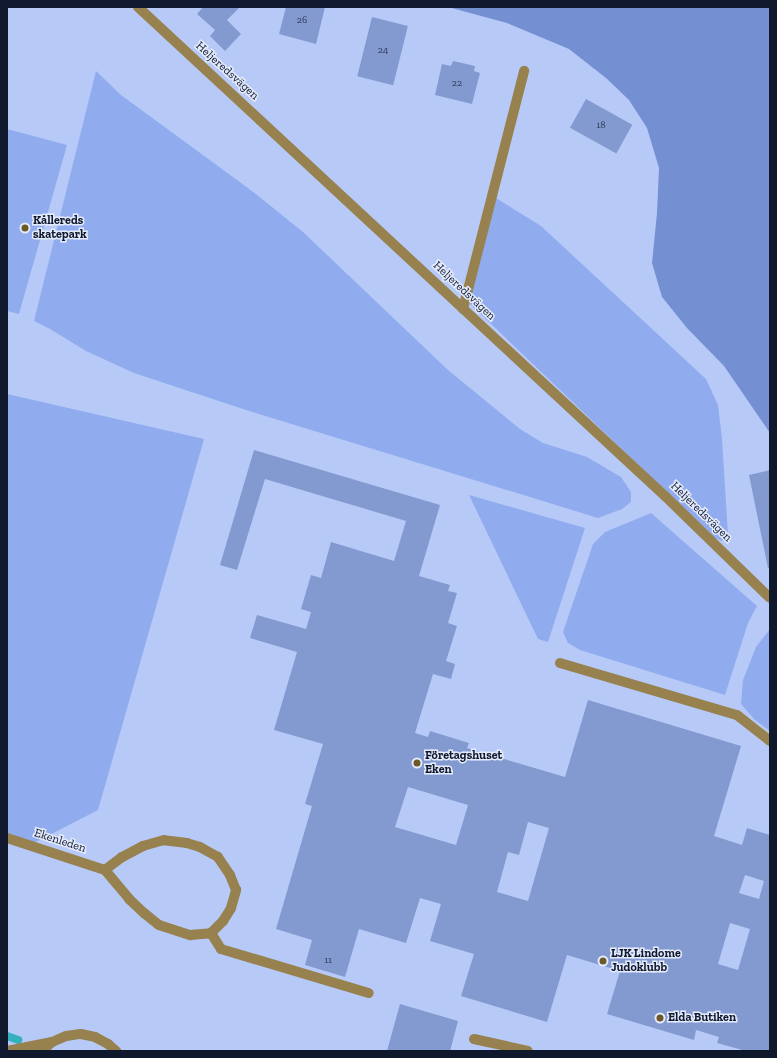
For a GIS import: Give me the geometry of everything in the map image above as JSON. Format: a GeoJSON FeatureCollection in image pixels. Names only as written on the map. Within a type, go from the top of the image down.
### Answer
{"type":"FeatureCollection","features":[{"type":"Feature","properties":{"kind":"street","name":"Heljeredsvägen"},"geometry":{"type":"LineString","coordinates":[[138,7],[665,496],[770,598]]}},
{"type":"Feature","properties":{"kind":"street"},"geometry":{"type":"LineString","coordinates":[[463,308],[524,71]]}},
{"type":"Feature","properties":{"kind":"street"},"geometry":{"type":"LineString","coordinates":[[560,663],[737,715],[770,741]]}},
{"type":"Feature","properties":{"kind":"street","name":"Ekenleden"},"geometry":{"type":"LineString","coordinates":[[7,838],[105,870]]}},
{"type":"Feature","properties":{"kind":"street"},"geometry":{"type":"LineString","coordinates":[[164,840],[188,843],[200,847],[218,857],[230,875],[236,890],[231,908],[223,921],[211,933],[190,935],[159,925],[129,899],[105,870],[122,857],[142,846],[164,840]]}},
{"type":"Feature","properties":{"kind":"street"},"geometry":{"type":"LineString","coordinates":[[211,933],[221,949],[369,993]]}},
{"type":"Feature","properties":{"kind":"street"},"geometry":{"type":"LineString","coordinates":[[7,1051],[52,1042],[66,1036],[80,1034],[95,1037],[108,1044],[116,1051]]}},
{"type":"Feature","properties":{"kind":"street"},"geometry":{"type":"LineString","coordinates":[[474,1039],[528,1051]]}},
{"type":"Feature","properties":{"kind":"street"},"geometry":{"type":"LineString","coordinates":[[42,1051],[52,1042]]}},
{"type":"Feature","properties":{"kind":"shaded area"},"geometry":{"type":"Polygon","coordinates":[[[448,7],[770,7],[770,433],[724,366],[687,328],[662,297],[652,263],[657,213],[659,168],[647,128],[629,100],[606,78],[569,49],[507,23],[448,7]]]}},
{"type":"Feature","properties":{"kind":"shaded area"},"geometry":{"type":"Polygon","coordinates":[[[96,71],[121,95],[252,191],[303,232],[448,370],[520,429],[543,443],[587,457],[621,477],[631,492],[631,502],[622,509],[598,518],[243,409],[134,373],[86,351],[34,321],[96,71]]]}},
{"type":"Feature","properties":{"kind":"shaded area","name":"Kållereds skatepark"},"geometry":{"type":"Polygon","coordinates":[[[7,129],[67,145],[19,314],[7,311],[7,129]]]}},
{"type":"Feature","properties":{"kind":"shaded area"},"geometry":{"type":"Polygon","coordinates":[[[496,198],[541,226],[706,379],[718,405],[722,439],[728,534],[722,541],[715,538],[467,301],[496,198]]]}},
{"type":"Feature","properties":{"kind":"shaded area"},"geometry":{"type":"Polygon","coordinates":[[[7,394],[204,439],[98,810],[32,844],[7,836],[7,394]]]}},
{"type":"Feature","properties":{"kind":"shaded area"},"geometry":{"type":"Polygon","coordinates":[[[469,495],[585,528],[548,642],[538,639],[469,495]]]}},
{"type":"Feature","properties":{"kind":"shaded area"},"geometry":{"type":"Polygon","coordinates":[[[651,513],[757,606],[748,623],[725,695],[580,650],[568,643],[563,632],[593,544],[605,532],[651,513]]]}},
{"type":"Feature","properties":{"kind":"shaded area"},"geometry":{"type":"Polygon","coordinates":[[[770,629],[770,731],[755,720],[741,704],[743,680],[756,647],[770,629]]]}},
{"type":"Feature","properties":{"kind":"building"},"geometry":{"type":"Polygon","coordinates":[[[203,7],[240,7],[227,20],[241,34],[225,51],[210,36],[215,30],[197,14],[203,7]]]}},
{"type":"Feature","properties":{"kind":"building"},"geometry":{"type":"Polygon","coordinates":[[[286,7],[325,7],[316,44],[279,34],[286,7]]]}},
{"type":"Feature","properties":{"kind":"building"},"geometry":{"type":"Polygon","coordinates":[[[372,17],[408,26],[393,85],[357,76],[372,17]]]}},
{"type":"Feature","properties":{"kind":"building"},"geometry":{"type":"Polygon","coordinates":[[[453,61],[475,66],[474,71],[480,73],[472,104],[435,95],[442,64],[451,66],[453,61]]]}},
{"type":"Feature","properties":{"kind":"building"},"geometry":{"type":"Polygon","coordinates":[[[586,99],[632,125],[616,154],[570,128],[586,99]]]}},
{"type":"Feature","properties":{"kind":"building","name":"Företagshuset Eken"},"geometry":{"type":"Polygon","coordinates":[[[254,450],[440,505],[419,576],[450,585],[448,591],[457,593],[448,623],[457,626],[446,661],[455,664],[451,679],[433,674],[415,733],[428,737],[430,731],[469,743],[467,748],[565,777],[588,700],[741,746],[714,836],[742,845],[747,828],[770,835],[770,1051],[746,1051],[717,1043],[719,1037],[696,1030],[694,1040],[607,1014],[620,971],[567,955],[547,1022],[461,996],[474,954],[430,941],[441,904],[420,898],[406,943],[359,929],[345,977],[305,965],[312,940],[276,929],[312,806],[305,804],[323,744],[274,730],[297,652],[250,638],[257,615],[306,629],[311,612],[301,609],[311,575],[321,578],[331,542],[394,561],[406,521],[265,479],[237,570],[220,565],[254,450]],[[408,787],[395,827],[456,845],[468,805],[408,787]],[[528,822],[519,855],[508,852],[497,892],[528,901],[549,828],[528,822]],[[745,875],[739,893],[759,899],[764,881],[745,875]],[[730,923],[718,964],[738,970],[750,929],[730,923]]]}},
{"type":"Feature","properties":{"kind":"building"},"geometry":{"type":"Polygon","coordinates":[[[770,470],[770,567],[768,568],[749,475],[770,470]]]}},
{"type":"Feature","properties":{"kind":"building"},"geometry":{"type":"Polygon","coordinates":[[[400,1004],[458,1021],[450,1051],[387,1051],[400,1004]]]}},
{"type":"Feature","properties":{"kind":"waterway"},"geometry":{"type":"LineString","coordinates":[[7,1036],[18,1040]]}},
{"type":"Feature","properties":{"kind":"place","name":"Kållereds skatepark"},"geometry":{"type":"Point","coordinates":[25,228]}},
{"type":"Feature","properties":{"kind":"place","name":"Företagshuset Eken"},"geometry":{"type":"Point","coordinates":[417,763]}},
{"type":"Feature","properties":{"kind":"place","name":"LJK Lindome Judoklubb"},"geometry":{"type":"Point","coordinates":[603,961]}},
{"type":"Feature","properties":{"kind":"place","name":"Elda Butiken"},"geometry":{"type":"Point","coordinates":[660,1018]}}]}
